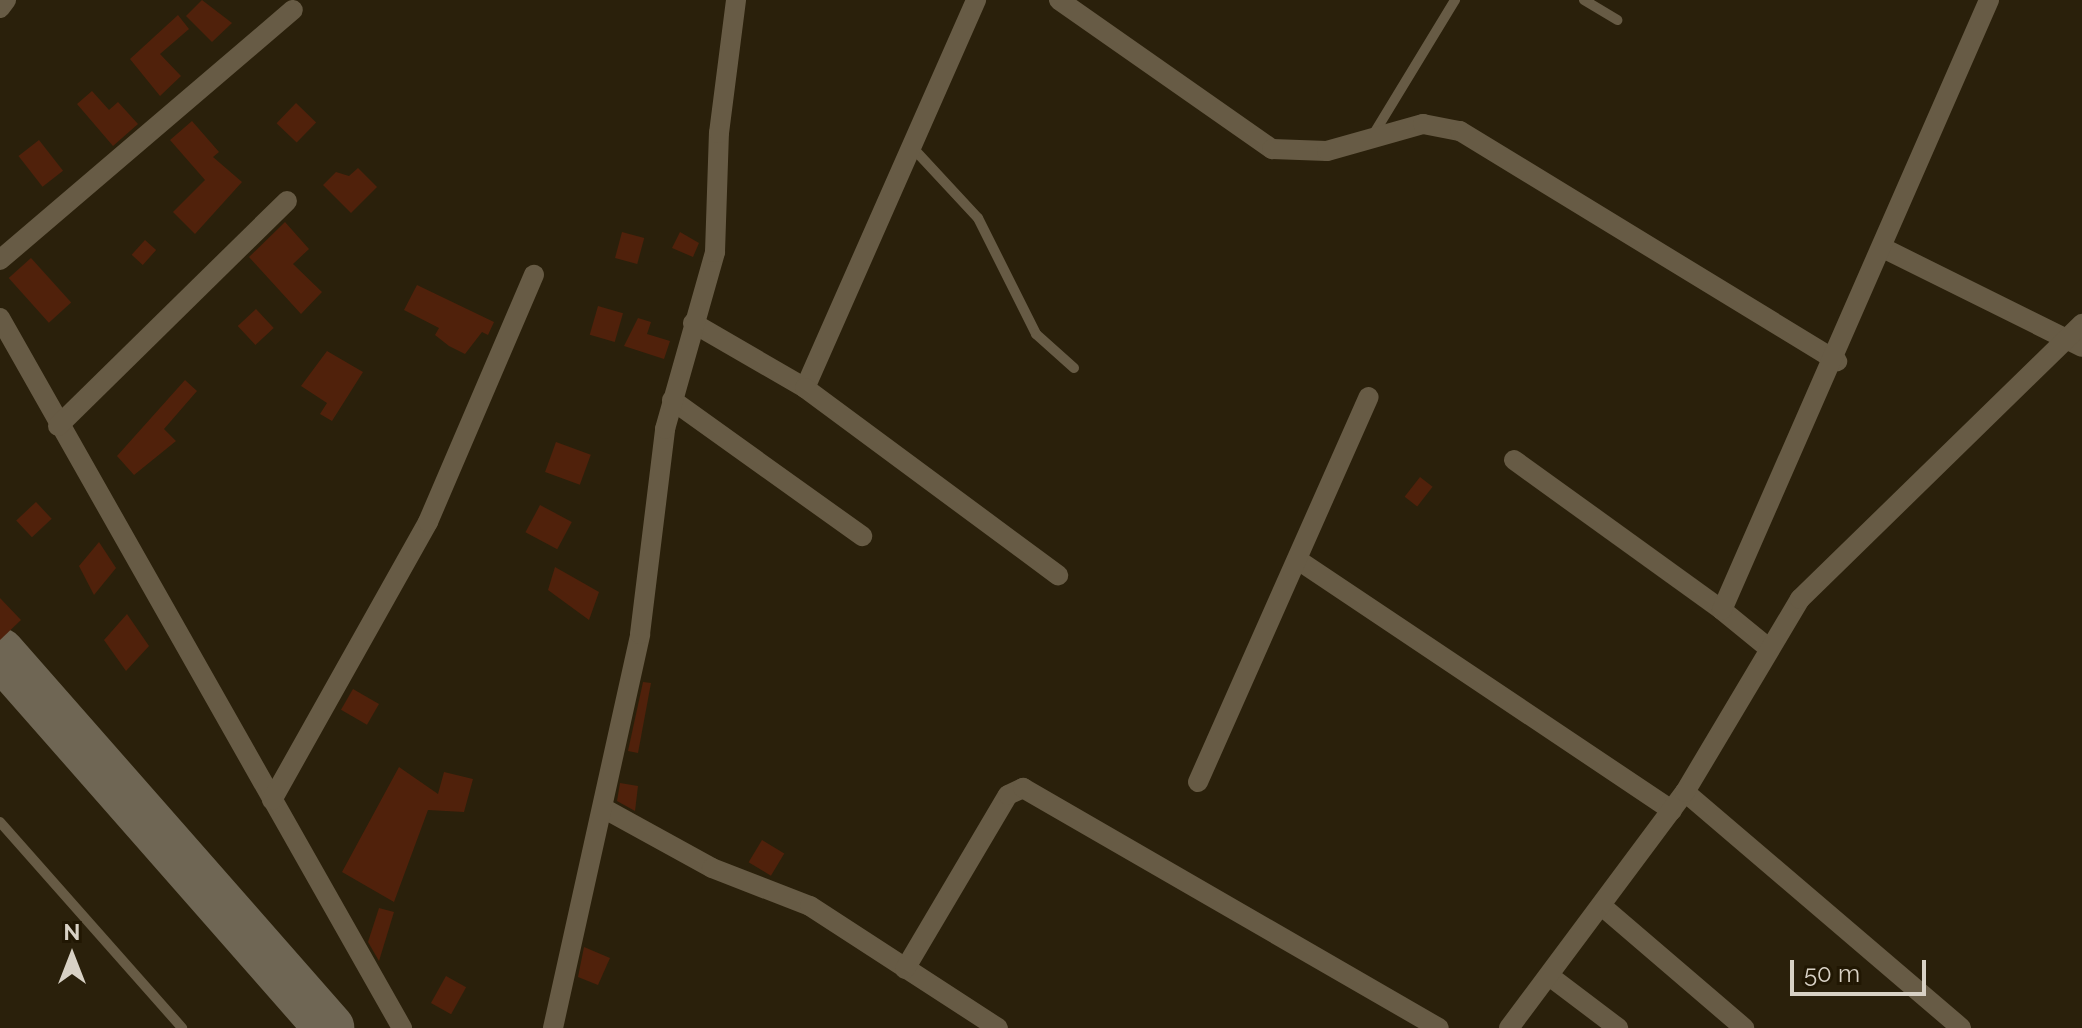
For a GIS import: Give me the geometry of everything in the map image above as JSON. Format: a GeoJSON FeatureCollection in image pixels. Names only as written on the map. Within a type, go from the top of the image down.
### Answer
{"type":"FeatureCollection","features":[{"type":"Feature","properties":{"kind":"street"},"geometry":{"type":"LineString","coordinates":[[0,8],[6,0]]}},
{"type":"Feature","properties":{"kind":"street"},"geometry":{"type":"LineString","coordinates":[[553,1028],[640,634],[656,476],[672,400],[715,252],[719,133],[736,0]]}},
{"type":"Feature","properties":{"kind":"street"},"geometry":{"type":"LineString","coordinates":[[805,388],[976,0]]}},
{"type":"Feature","properties":{"kind":"street"},"geometry":{"type":"LineString","coordinates":[[1059,0],[1272,149],[1327,151],[1423,124],[1460,131],[1837,361]]}},
{"type":"Feature","properties":{"kind":"street"},"geometry":{"type":"LineString","coordinates":[[1722,610],[1837,361],[1989,0]]}},
{"type":"Feature","properties":{"kind":"street"},"geometry":{"type":"LineString","coordinates":[[0,260],[293,10]]}},
{"type":"Feature","properties":{"kind":"street"},"geometry":{"type":"LineString","coordinates":[[58,426],[287,201]]}},
{"type":"Feature","properties":{"kind":"street"},"geometry":{"type":"LineString","coordinates":[[1509,1028],[1552,978],[1685,792],[1766,646],[1846,548],[2079,338],[1883,248]]}},
{"type":"Feature","properties":{"kind":"street"},"geometry":{"type":"LineString","coordinates":[[272,800],[437,504],[534,275]]}},
{"type":"Feature","properties":{"kind":"street"},"geometry":{"type":"LineString","coordinates":[[0,318],[58,426],[402,1028]]}},
{"type":"Feature","properties":{"kind":"street"},"geometry":{"type":"LineString","coordinates":[[693,323],[805,388],[1058,575]]}},
{"type":"Feature","properties":{"kind":"street"},"geometry":{"type":"LineString","coordinates":[[1198,782],[1369,397]]}},
{"type":"Feature","properties":{"kind":"street"},"geometry":{"type":"LineString","coordinates":[[672,400],[862,536]]}},
{"type":"Feature","properties":{"kind":"street"},"geometry":{"type":"LineString","coordinates":[[1514,460],[1722,610],[1766,646]]}},
{"type":"Feature","properties":{"kind":"street"},"geometry":{"type":"LineString","coordinates":[[1298,560],[1672,810]]}},
{"type":"Feature","properties":{"kind":"street"},"geometry":{"type":"LineString","coordinates":[[905,969],[1008,795],[1023,788],[1439,1028]]}},
{"type":"Feature","properties":{"kind":"street"},"geometry":{"type":"LineString","coordinates":[[1685,792],[1958,1027]]}},
{"type":"Feature","properties":{"kind":"street"},"geometry":{"type":"LineString","coordinates":[[603,808],[712,868],[810,906],[998,1028]]}},
{"type":"Feature","properties":{"kind":"street"},"geometry":{"type":"LineString","coordinates":[[1603,907],[1744,1028]]}},
{"type":"Feature","properties":{"kind":"street"},"geometry":{"type":"LineString","coordinates":[[1552,978],[1618,1028]]}},
{"type":"Feature","properties":{"kind":"lane"},"geometry":{"type":"LineString","coordinates":[[1370,140],[1455,0]]}},
{"type":"Feature","properties":{"kind":"lane"},"geometry":{"type":"LineString","coordinates":[[1584,0],[1617,20]]}},
{"type":"Feature","properties":{"kind":"lane"},"geometry":{"type":"LineString","coordinates":[[912,147],[978,218],[1036,334],[1074,368]]}},
{"type":"Feature","properties":{"kind":"lane"},"geometry":{"type":"LineString","coordinates":[[0,822],[182,1028]]}},
{"type":"Feature","properties":{"kind":"building"},"geometry":{"type":"Polygon","coordinates":[[[202,0],[232,23],[212,42],[186,16],[202,0]]]}},
{"type":"Feature","properties":{"kind":"building"},"geometry":{"type":"Polygon","coordinates":[[[178,15],[189,29],[160,54],[181,76],[160,96],[130,59],[178,15]]]}},
{"type":"Feature","properties":{"kind":"building"},"geometry":{"type":"Polygon","coordinates":[[[92,91],[109,110],[118,102],[138,124],[113,146],[77,104],[92,91]]]}},
{"type":"Feature","properties":{"kind":"building"},"geometry":{"type":"Polygon","coordinates":[[[296,103],[316,122],[297,143],[277,123],[296,103]]]}},
{"type":"Feature","properties":{"kind":"building"},"geometry":{"type":"Polygon","coordinates":[[[192,121],[219,152],[213,157],[242,182],[195,234],[173,212],[205,180],[170,140],[192,121]]]}},
{"type":"Feature","properties":{"kind":"building"},"geometry":{"type":"Polygon","coordinates":[[[39,140],[63,171],[43,187],[19,156],[39,140]]]}},
{"type":"Feature","properties":{"kind":"building"},"geometry":{"type":"Polygon","coordinates":[[[358,168],[377,187],[351,213],[323,185],[336,172],[349,176],[358,168]]]}},
{"type":"Feature","properties":{"kind":"building"},"geometry":{"type":"Polygon","coordinates":[[[285,222],[309,249],[293,264],[322,292],[301,314],[249,257],[285,222]]]}},
{"type":"Feature","properties":{"kind":"building"},"geometry":{"type":"Polygon","coordinates":[[[622,232],[644,238],[637,264],[615,258],[622,232]]]}},
{"type":"Feature","properties":{"kind":"building"},"geometry":{"type":"Polygon","coordinates":[[[680,232],[699,243],[693,257],[672,248],[680,232]]]}},
{"type":"Feature","properties":{"kind":"building"},"geometry":{"type":"Polygon","coordinates":[[[145,240],[156,250],[143,265],[132,255],[145,240]]]}},
{"type":"Feature","properties":{"kind":"building"},"geometry":{"type":"Polygon","coordinates":[[[31,258],[71,303],[49,323],[9,278],[31,258]]]}},
{"type":"Feature","properties":{"kind":"building"},"geometry":{"type":"Polygon","coordinates":[[[417,285],[494,322],[488,335],[482,332],[465,354],[449,346],[435,335],[439,328],[404,310],[417,285]]]}},
{"type":"Feature","properties":{"kind":"building"},"geometry":{"type":"Polygon","coordinates":[[[598,306],[623,313],[615,342],[590,335],[598,306]]]}},
{"type":"Feature","properties":{"kind":"building"},"geometry":{"type":"Polygon","coordinates":[[[256,309],[274,328],[255,345],[238,326],[256,309]]]}},
{"type":"Feature","properties":{"kind":"building"},"geometry":{"type":"Polygon","coordinates":[[[638,318],[651,322],[647,334],[670,341],[664,359],[624,346],[638,318]]]}},
{"type":"Feature","properties":{"kind":"building"},"geometry":{"type":"Polygon","coordinates":[[[327,351],[363,372],[332,421],[320,414],[327,403],[301,386],[327,351]]]}},
{"type":"Feature","properties":{"kind":"building"},"geometry":{"type":"Polygon","coordinates":[[[185,380],[197,391],[164,429],[176,441],[134,475],[117,456],[185,380]]]}},
{"type":"Feature","properties":{"kind":"building"},"geometry":{"type":"Polygon","coordinates":[[[556,442],[591,455],[580,485],[545,472],[556,442]]]}},
{"type":"Feature","properties":{"kind":"building"},"geometry":{"type":"Polygon","coordinates":[[[1420,477],[1433,487],[1417,507],[1405,497],[1420,477]]]}},
{"type":"Feature","properties":{"kind":"building"},"geometry":{"type":"Polygon","coordinates":[[[36,502],[52,519],[32,537],[16,520],[36,502]]]}},
{"type":"Feature","properties":{"kind":"building"},"geometry":{"type":"Polygon","coordinates":[[[540,505],[572,522],[557,549],[525,532],[540,505]]]}},
{"type":"Feature","properties":{"kind":"building"},"geometry":{"type":"Polygon","coordinates":[[[99,542],[116,568],[94,595],[79,566],[99,542]]]}},
{"type":"Feature","properties":{"kind":"building"},"geometry":{"type":"Polygon","coordinates":[[[555,567],[599,592],[589,620],[548,590],[555,567]]]}},
{"type":"Feature","properties":{"kind":"building"},"geometry":{"type":"Polygon","coordinates":[[[0,598],[21,620],[0,640],[0,598]]]}},
{"type":"Feature","properties":{"kind":"building"},"geometry":{"type":"Polygon","coordinates":[[[127,614],[149,646],[126,671],[104,640],[127,614]]]}},
{"type":"Feature","properties":{"kind":"building"},"geometry":{"type":"Polygon","coordinates":[[[643,682],[651,683],[638,753],[628,751],[643,682]]]}},
{"type":"Feature","properties":{"kind":"building"},"geometry":{"type":"Polygon","coordinates":[[[353,689],[379,704],[367,725],[341,710],[353,689]]]}},
{"type":"Feature","properties":{"kind":"building"},"geometry":{"type":"Polygon","coordinates":[[[399,767],[438,794],[444,772],[473,779],[464,812],[428,810],[394,902],[342,872],[399,767]]]}},
{"type":"Feature","properties":{"kind":"building"},"geometry":{"type":"Polygon","coordinates":[[[620,783],[638,786],[635,811],[617,801],[620,783]]]}},
{"type":"Feature","properties":{"kind":"building"},"geometry":{"type":"Polygon","coordinates":[[[762,840],[784,853],[771,876],[749,862],[762,840]]]}},
{"type":"Feature","properties":{"kind":"building"},"geometry":{"type":"Polygon","coordinates":[[[379,908],[394,912],[379,961],[368,942],[379,908]]]}},
{"type":"Feature","properties":{"kind":"building"},"geometry":{"type":"Polygon","coordinates":[[[584,947],[610,958],[598,985],[578,977],[584,947]]]}},
{"type":"Feature","properties":{"kind":"building"},"geometry":{"type":"Polygon","coordinates":[[[446,976],[466,987],[451,1014],[431,1003],[446,976]]]}},
{"type":"Feature","properties":{"kind":"taxiway"},"geometry":{"type":"LineString","coordinates":[[0,653],[329,1028]]}}]}
